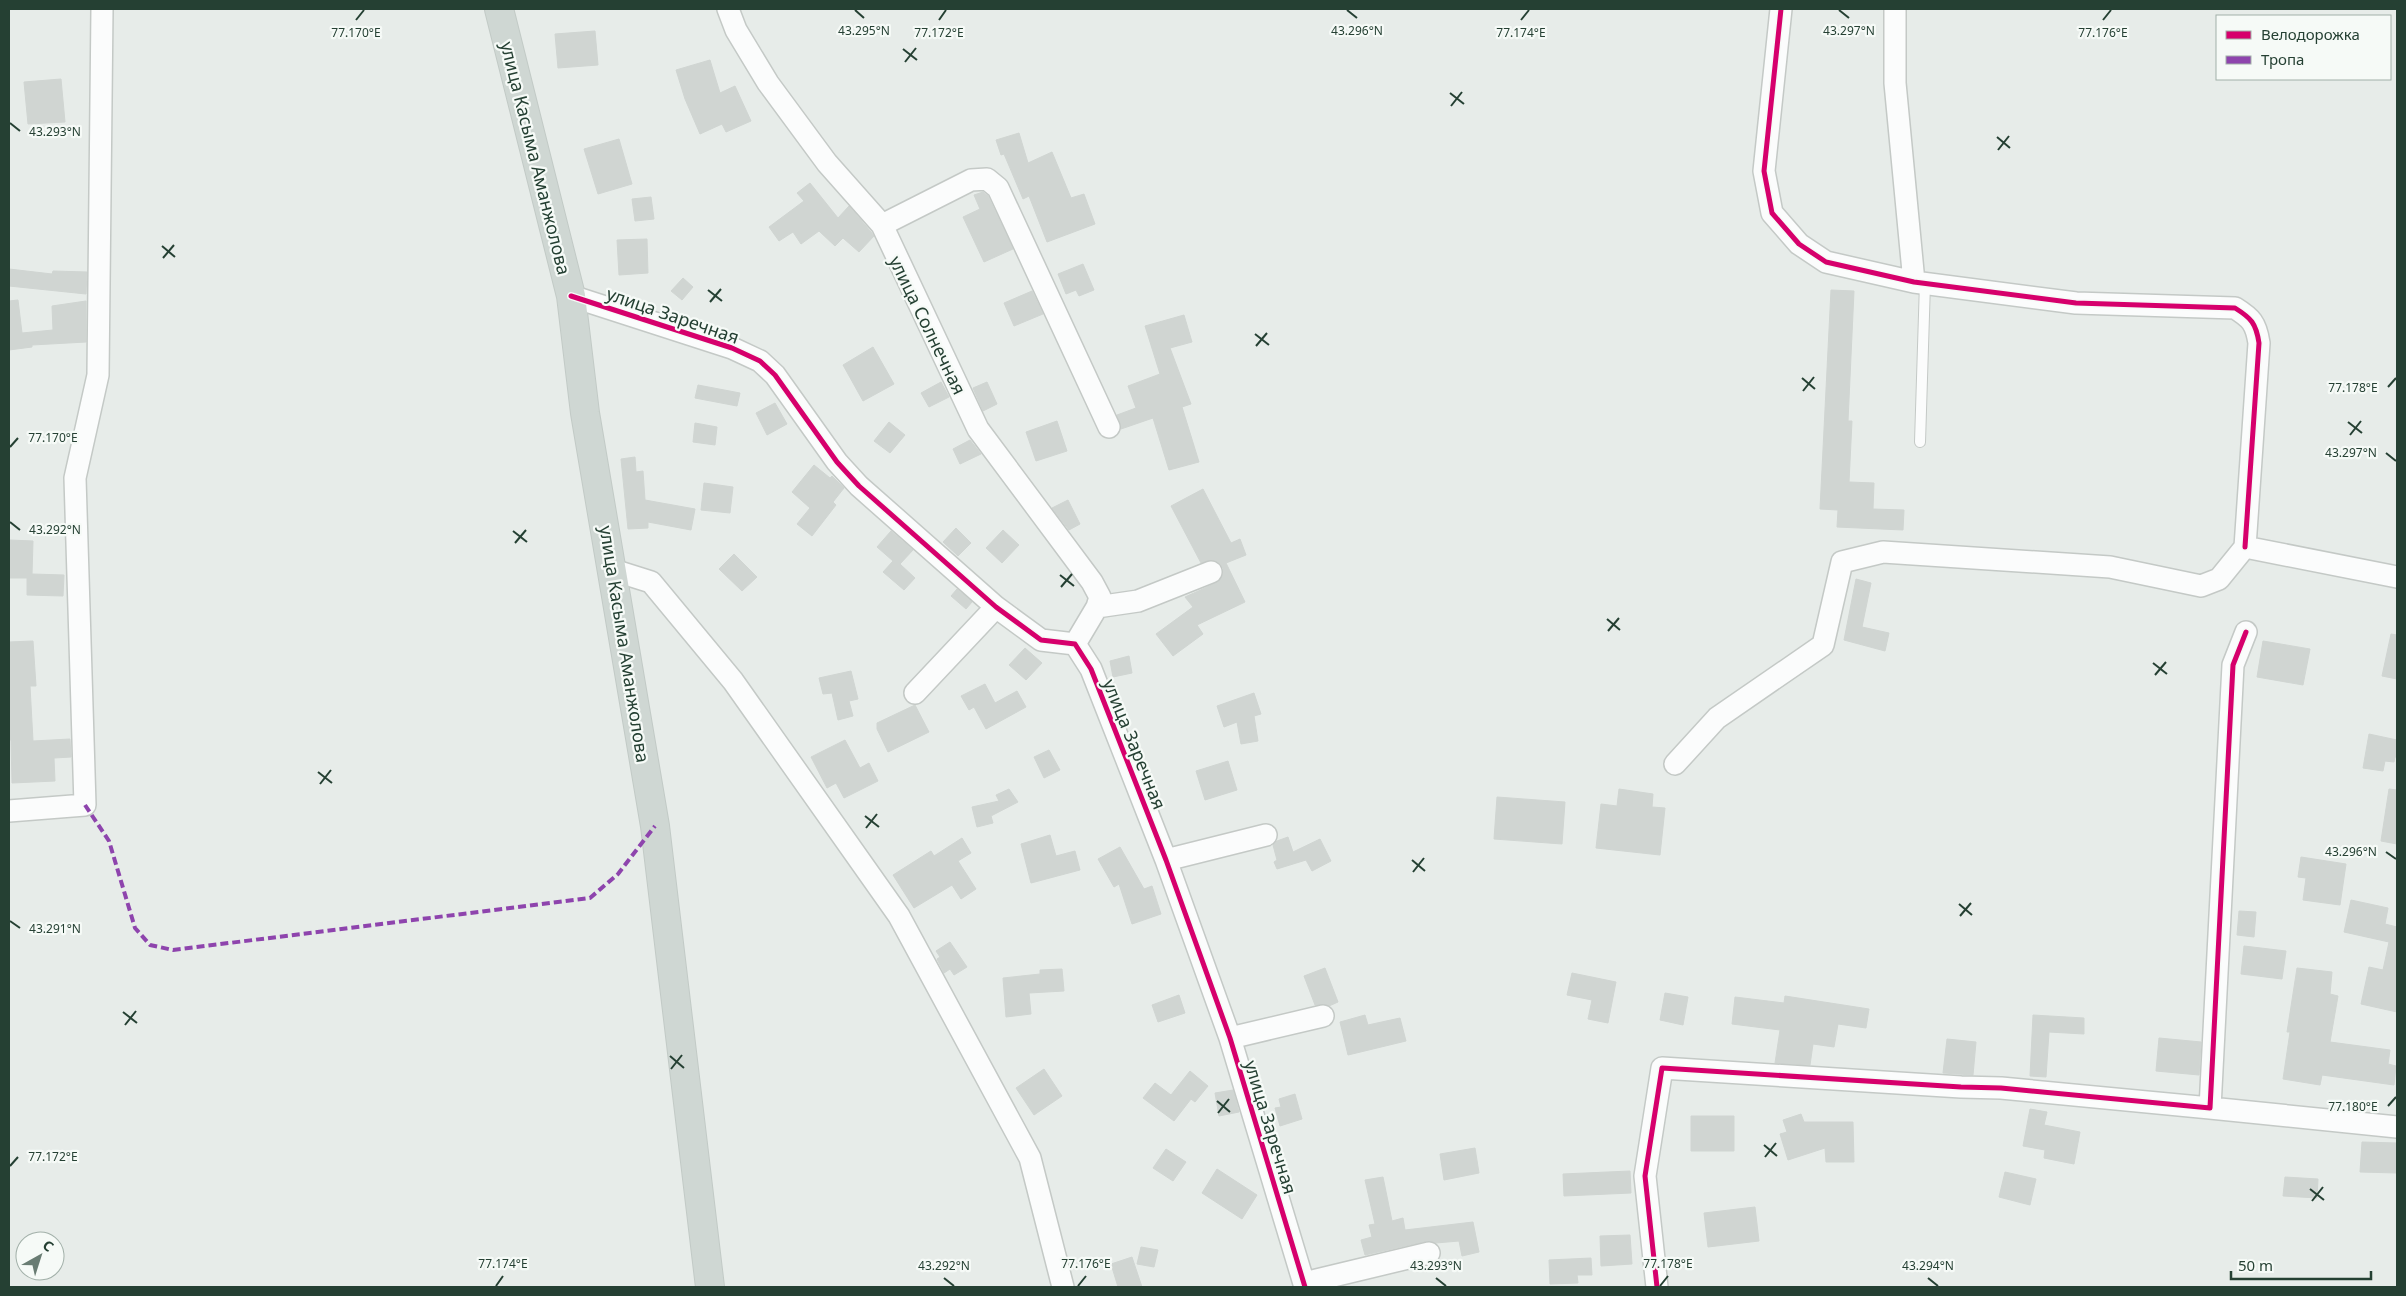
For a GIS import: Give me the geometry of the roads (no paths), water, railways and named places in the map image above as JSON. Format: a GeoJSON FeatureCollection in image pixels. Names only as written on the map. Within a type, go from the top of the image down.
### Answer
{"type":"FeatureCollection","features":[{"type":"Feature","properties":{"kind":"main road","name":"улица Касыма Аманжолова"},"geometry":{"type":"LineString","coordinates":[[499,9],[571,296],[585,413],[614,570],[655,826],[710,1287]]}},
{"type":"Feature","properties":{"kind":"street"},"geometry":{"type":"LineString","coordinates":[[9,812],[85,805],[75,478],[98,376],[102,9]]}},
{"type":"Feature","properties":{"kind":"street","name":"улица Солнечная"},"geometry":{"type":"LineString","coordinates":[[728,9],[736,30],[768,83],[827,163],[882,226],[978,429],[1092,582],[1100,597],[1097,607]]}},
{"type":"Feature","properties":{"kind":"street"},"geometry":{"type":"LineString","coordinates":[[1675,764],[1717,718],[1823,645],[1842,562],[1883,552],[1903,553],[2110,567],[2201,586],[2219,579],[2245,547],[2259,343],[2257,331],[2250,317],[2235,308],[2076,302],[1920,282],[1826,262],[1799,244],[1772,213],[1764,171],[1781,9]]}},
{"type":"Feature","properties":{"kind":"street"},"geometry":{"type":"LineString","coordinates":[[1894,9],[1895,83],[1920,282]]}},
{"type":"Feature","properties":{"kind":"street"},"geometry":{"type":"LineString","coordinates":[[882,226],[971,180],[987,179],[998,188],[1110,427]]}},
{"type":"Feature","properties":{"kind":"street","name":"улица Заречная"},"geometry":{"type":"LineString","coordinates":[[571,296],[732,348],[760,361],[775,375],[837,462],[859,486],[996,607],[1041,640],[1075,644],[1091,669],[1166,860],[1230,1038],[1304,1285]]}},
{"type":"Feature","properties":{"kind":"street"},"geometry":{"type":"LineString","coordinates":[[2245,547],[2397,577]]}},
{"type":"Feature","properties":{"kind":"street"},"geometry":{"type":"LineString","coordinates":[[614,570],[651,582],[720,666],[899,916],[1030,1158],[1063,1287]]}},
{"type":"Feature","properties":{"kind":"street"},"geometry":{"type":"LineString","coordinates":[[1075,644],[1097,607],[1138,601],[1212,572]]}},
{"type":"Feature","properties":{"kind":"street"},"geometry":{"type":"LineString","coordinates":[[915,693],[996,607]]}},
{"type":"Feature","properties":{"kind":"street"},"geometry":{"type":"LineString","coordinates":[[2210,1108],[2233,666],[2246,632]]}},
{"type":"Feature","properties":{"kind":"street"},"geometry":{"type":"LineString","coordinates":[[1166,860],[1266,835]]}},
{"type":"Feature","properties":{"kind":"street"},"geometry":{"type":"LineString","coordinates":[[1230,1038],[1323,1016]]}},
{"type":"Feature","properties":{"kind":"street"},"geometry":{"type":"LineString","coordinates":[[1657,1287],[1645,1176],[1662,1068],[2001,1088],[2397,1127]]}},
{"type":"Feature","properties":{"kind":"street"},"geometry":{"type":"LineString","coordinates":[[1304,1285],[1430,1253]]}},
{"type":"Feature","properties":{"kind":"lane"},"geometry":{"type":"LineString","coordinates":[[1920,282],[1920,442]]}}]}
